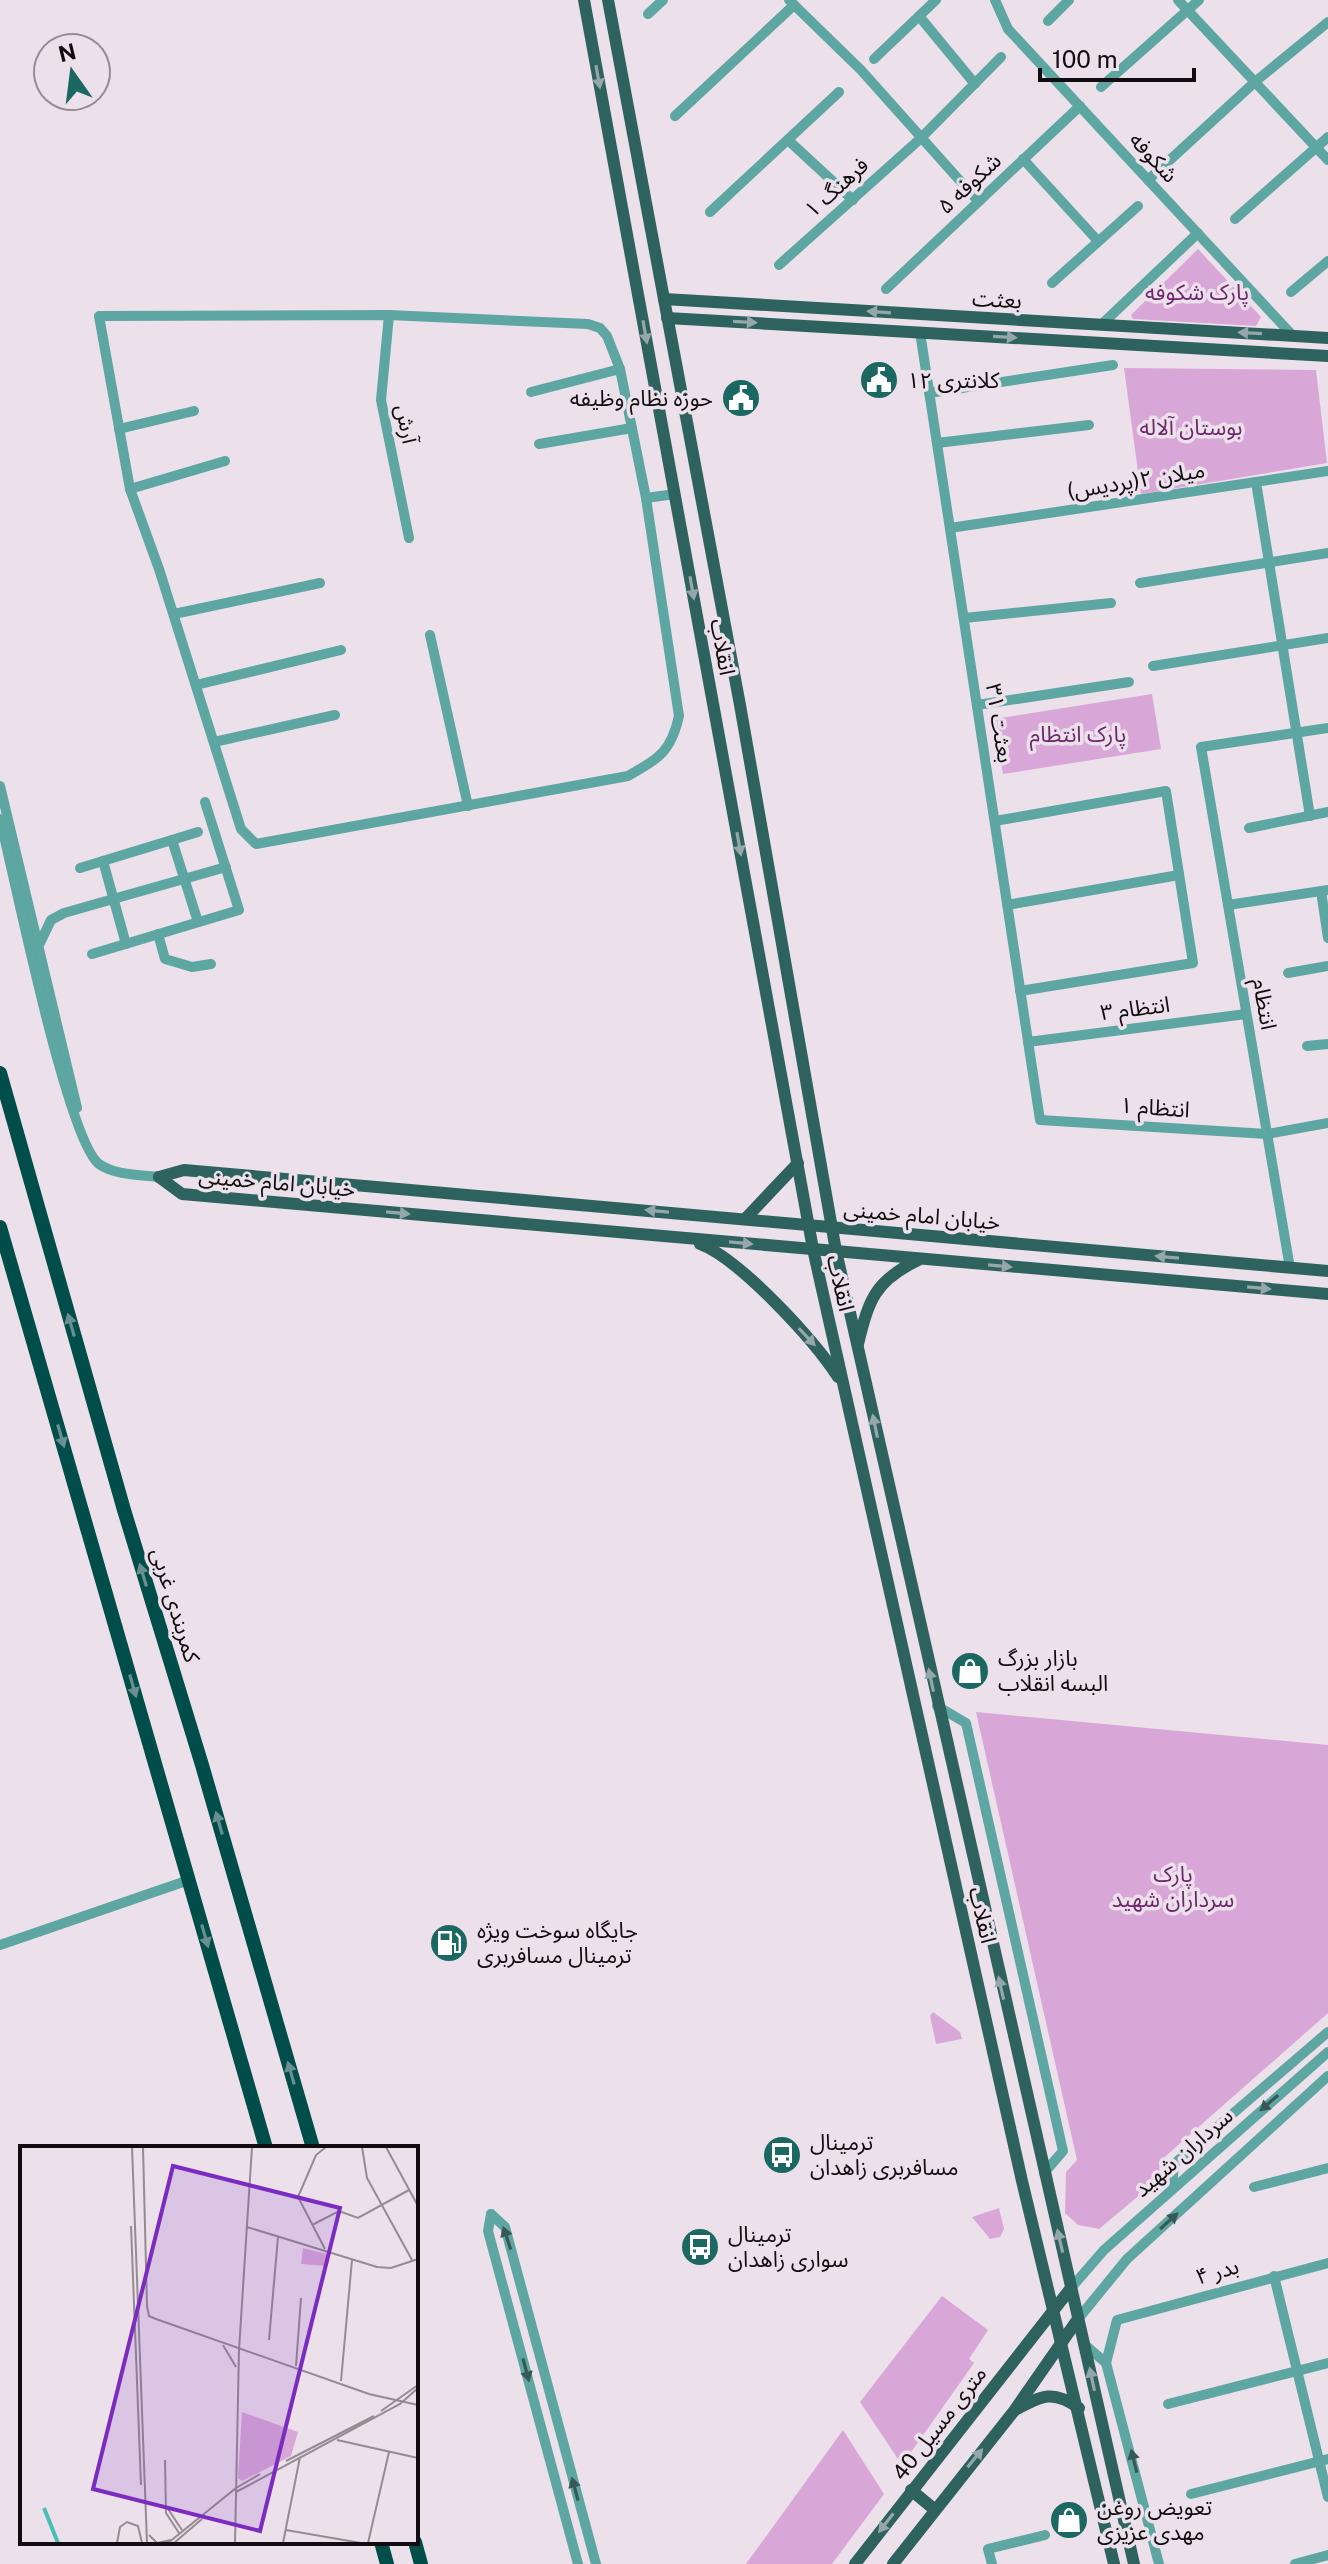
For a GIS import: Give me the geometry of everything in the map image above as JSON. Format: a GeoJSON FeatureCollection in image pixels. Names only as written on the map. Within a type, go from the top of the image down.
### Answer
{"type":"FeatureCollection","features":[{"type":"Feature","properties":{"kind":"highway","name":"کمربندی غربی"},"geometry":{"type":"LineString","coordinates":[[0,1073],[119,1495],[202,1765],[312,2146]]}},
{"type":"Feature","properties":{"kind":"highway"},"geometry":{"type":"LineString","coordinates":[[0,1227],[265,2146]]}},
{"type":"Feature","properties":{"kind":"highway"},"geometry":{"type":"LineString","coordinates":[[382,2544],[387,2564]]}},
{"type":"Feature","properties":{"kind":"highway"},"geometry":{"type":"LineString","coordinates":[[416,2544],[421,2564]]}},
{"type":"Feature","properties":{"kind":"main road","name":"انقلاب"},"geometry":{"type":"LineString","coordinates":[[584,0],[813,1249],[1114,2564]]}},
{"type":"Feature","properties":{"kind":"main road","name":"انقلاب"},"geometry":{"type":"LineString","coordinates":[[608,0],[740,705],[836,1251],[936,1706],[1134,2564]]}},
{"type":"Feature","properties":{"kind":"main road","name":"بعثت"},"geometry":{"type":"LineString","coordinates":[[664,299],[1328,338]]}},
{"type":"Feature","properties":{"kind":"main road"},"geometry":{"type":"LineString","coordinates":[[920,332],[923,314]]}},
{"type":"Feature","properties":{"kind":"main road","name":"بعثت"},"geometry":{"type":"LineString","coordinates":[[667,318],[1328,356]]}},
{"type":"Feature","properties":{"kind":"main road"},"geometry":{"type":"LineString","coordinates":[[714,709],[740,705]]}},
{"type":"Feature","properties":{"kind":"main road"},"geometry":{"type":"LineString","coordinates":[[745,1219],[798,1163]]}},
{"type":"Feature","properties":{"kind":"main road","name":"خیابان امام خمینی"},"geometry":{"type":"LineString","coordinates":[[159,1177],[184,1170],[1328,1271]]}},
{"type":"Feature","properties":{"kind":"main road","name":"خیابان امام خمینی"},"geometry":{"type":"LineString","coordinates":[[159,1177],[182,1194],[1328,1294]]}},
{"type":"Feature","properties":{"kind":"main road"},"geometry":{"type":"LineString","coordinates":[[802,1185],[826,1182]]}},
{"type":"Feature","properties":{"kind":"main road"},"geometry":{"type":"LineString","coordinates":[[682,1238],[714,1249],[727,1259],[810,1340],[844,1386]]}},
{"type":"Feature","properties":{"kind":"main road"},"geometry":{"type":"LineString","coordinates":[[857,1347],[867,1307],[878,1287],[894,1272],[921,1259]]}},
{"type":"Feature","properties":{"kind":"main road","name":"40 متری مسیل"},"geometry":{"type":"LineString","coordinates":[[855,2564],[1071,2288]]}},
{"type":"Feature","properties":{"kind":"main road"},"geometry":{"type":"LineString","coordinates":[[895,2563],[934,2509],[1014,2411],[1078,2319]]}},
{"type":"Feature","properties":{"kind":"main road"},"geometry":{"type":"LineString","coordinates":[[1014,2411],[1040,2396],[1054,2394],[1079,2408]]}},
{"type":"Feature","properties":{"kind":"main road"},"geometry":{"type":"LineString","coordinates":[[911,2490],[934,2509]]}},
{"type":"Feature","properties":{"kind":"street"},"geometry":{"type":"LineString","coordinates":[[648,14],[663,0]]}},
{"type":"Feature","properties":{"kind":"street"},"geometry":{"type":"LineString","coordinates":[[874,59],[936,0]]}},
{"type":"Feature","properties":{"kind":"street","name":"شکوفه"},"geometry":{"type":"LineString","coordinates":[[995,0],[1008,29],[1293,336]]}},
{"type":"Feature","properties":{"kind":"street"},"geometry":{"type":"LineString","coordinates":[[1048,21],[1069,0]]}},
{"type":"Feature","properties":{"kind":"street"},"geometry":{"type":"LineString","coordinates":[[1178,0],[1328,160]]}},
{"type":"Feature","properties":{"kind":"street"},"geometry":{"type":"LineString","coordinates":[[1101,87],[1199,0]]}},
{"type":"Feature","properties":{"kind":"street"},"geometry":{"type":"LineString","coordinates":[[675,116],[792,2],[861,70],[978,201]]}},
{"type":"Feature","properties":{"kind":"street"},"geometry":{"type":"LineString","coordinates":[[919,16],[975,84]]}},
{"type":"Feature","properties":{"kind":"street"},"geometry":{"type":"LineString","coordinates":[[1148,180],[1256,81],[1328,22]]}},
{"type":"Feature","properties":{"kind":"street","name":"فرهنگ ۱"},"geometry":{"type":"LineString","coordinates":[[779,265],[920,139],[1001,57]]}},
{"type":"Feature","properties":{"kind":"street"},"geometry":{"type":"LineString","coordinates":[[710,212],[839,92]]}},
{"type":"Feature","properties":{"kind":"street","name":"شکوفه ۵"},"geometry":{"type":"LineString","coordinates":[[886,289],[1080,106]]}},
{"type":"Feature","properties":{"kind":"street"},"geometry":{"type":"LineString","coordinates":[[1235,219],[1328,137]]}},
{"type":"Feature","properties":{"kind":"street"},"geometry":{"type":"LineString","coordinates":[[788,140],[853,200]]}},
{"type":"Feature","properties":{"kind":"street"},"geometry":{"type":"LineString","coordinates":[[1023,159],[1097,240]]}},
{"type":"Feature","properties":{"kind":"street"},"geometry":{"type":"LineString","coordinates":[[1052,283],[1138,206]]}},
{"type":"Feature","properties":{"kind":"street"},"geometry":{"type":"LineString","coordinates":[[1101,325],[1198,233]]}},
{"type":"Feature","properties":{"kind":"street"},"geometry":{"type":"LineString","coordinates":[[1291,292],[1328,261]]}},
{"type":"Feature","properties":{"kind":"street"},"geometry":{"type":"LineString","coordinates":[[389,315],[588,324],[600,328],[607,336],[620,369],[646,498],[679,716],[673,740],[658,759],[628,776],[256,844],[241,829],[174,614],[130,489],[99,316],[389,315]]}},
{"type":"Feature","properties":{"kind":"street","name":"آرش"},"geometry":{"type":"LineString","coordinates":[[389,315],[381,400],[409,538]]}},
{"type":"Feature","properties":{"kind":"street","name":"بعثت ۳۱"},"geometry":{"type":"LineString","coordinates":[[920,332],[1040,1120]]}},
{"type":"Feature","properties":{"kind":"street"},"geometry":{"type":"LineString","coordinates":[[929,393],[1113,365]]}},
{"type":"Feature","properties":{"kind":"street"},"geometry":{"type":"LineString","coordinates":[[531,392],[620,369]]}},
{"type":"Feature","properties":{"kind":"street"},"geometry":{"type":"LineString","coordinates":[[119,429],[194,411]]}},
{"type":"Feature","properties":{"kind":"street"},"geometry":{"type":"LineString","coordinates":[[937,443],[1089,425]]}},
{"type":"Feature","properties":{"kind":"street"},"geometry":{"type":"LineString","coordinates":[[539,444],[632,428]]}},
{"type":"Feature","properties":{"kind":"street"},"geometry":{"type":"LineString","coordinates":[[130,489],[225,461]]}},
{"type":"Feature","properties":{"kind":"street","name":"میلان ۲(پردیس)"},"geometry":{"type":"LineString","coordinates":[[950,528],[1328,471]]}},
{"type":"Feature","properties":{"kind":"street"},"geometry":{"type":"LineString","coordinates":[[1256,482],[1294,733],[1310,816]]}},
{"type":"Feature","properties":{"kind":"street"},"geometry":{"type":"LineString","coordinates":[[646,498],[675,494]]}},
{"type":"Feature","properties":{"kind":"street"},"geometry":{"type":"LineString","coordinates":[[1140,583],[1328,553]]}},
{"type":"Feature","properties":{"kind":"street"},"geometry":{"type":"LineString","coordinates":[[174,614],[320,583]]}},
{"type":"Feature","properties":{"kind":"street"},"geometry":{"type":"LineString","coordinates":[[964,618],[1111,603]]}},
{"type":"Feature","properties":{"kind":"street"},"geometry":{"type":"LineString","coordinates":[[430,635],[468,806]]}},
{"type":"Feature","properties":{"kind":"street"},"geometry":{"type":"LineString","coordinates":[[1153,666],[1328,638]]}},
{"type":"Feature","properties":{"kind":"street"},"geometry":{"type":"LineString","coordinates":[[196,685],[341,650]]}},
{"type":"Feature","properties":{"kind":"street"},"geometry":{"type":"LineString","coordinates":[[977,705],[1129,682]]}},
{"type":"Feature","properties":{"kind":"street"},"geometry":{"type":"LineString","coordinates":[[214,742],[335,715]]}},
{"type":"Feature","properties":{"kind":"street"},"geometry":{"type":"LineString","coordinates":[[1294,733],[1328,728]]}},
{"type":"Feature","properties":{"kind":"street","name":"انتظام"},"geometry":{"type":"LineString","coordinates":[[1290,1268],[1201,747],[1294,733]]}},
{"type":"Feature","properties":{"kind":"street"},"geometry":{"type":"LineString","coordinates":[[0,786],[40,943],[81,1129]]}},
{"type":"Feature","properties":{"kind":"street"},"geometry":{"type":"LineString","coordinates":[[995,821],[1166,791],[1193,963],[1020,991]]}},
{"type":"Feature","properties":{"kind":"street"},"geometry":{"type":"LineString","coordinates":[[92,954],[239,910],[205,802]]}},
{"type":"Feature","properties":{"kind":"street"},"geometry":{"type":"LineString","coordinates":[[1249,828],[1328,812]]}},
{"type":"Feature","properties":{"kind":"street"},"geometry":{"type":"LineString","coordinates":[[0,819],[65,1091],[89,1151],[100,1165],[159,1177]]}},
{"type":"Feature","properties":{"kind":"street"},"geometry":{"type":"LineString","coordinates":[[80,868],[198,832]]}},
{"type":"Feature","properties":{"kind":"street"},"geometry":{"type":"LineString","coordinates":[[172,840],[198,922]]}},
{"type":"Feature","properties":{"kind":"street"},"geometry":{"type":"LineString","coordinates":[[103,861],[126,944]]}},
{"type":"Feature","properties":{"kind":"street"},"geometry":{"type":"LineString","coordinates":[[40,943],[51,920],[226,867]]}},
{"type":"Feature","properties":{"kind":"street"},"geometry":{"type":"LineString","coordinates":[[1007,905],[1179,875]]}},
{"type":"Feature","properties":{"kind":"street"},"geometry":{"type":"LineString","coordinates":[[1228,905],[1325,890],[1328,938]]}},
{"type":"Feature","properties":{"kind":"street"},"geometry":{"type":"LineString","coordinates":[[158,934],[165,959],[177,965],[211,964]]}},
{"type":"Feature","properties":{"kind":"street"},"geometry":{"type":"LineString","coordinates":[[1288,973],[1328,966]]}},
{"type":"Feature","properties":{"kind":"street","name":"انتظام ۳"},"geometry":{"type":"LineString","coordinates":[[1028,1042],[1246,1014]]}},
{"type":"Feature","properties":{"kind":"street"},"geometry":{"type":"LineString","coordinates":[[1307,1046],[1328,1044]]}},
{"type":"Feature","properties":{"kind":"street","name":"انتظام ۱"},"geometry":{"type":"LineString","coordinates":[[1040,1120],[1267,1134],[1328,1123]]}},
{"type":"Feature","properties":{"kind":"street"},"geometry":{"type":"LineString","coordinates":[[936,1706],[966,1723],[1063,2151],[1044,2173]]}},
{"type":"Feature","properties":{"kind":"street"},"geometry":{"type":"LineString","coordinates":[[0,1945],[189,1880]]}},
{"type":"Feature","properties":{"kind":"street"},"geometry":{"type":"LineString","coordinates":[[1172,2188],[1174,2164],[1328,2032]]}},
{"type":"Feature","properties":{"kind":"street","name":"سرداران شهید"},"geometry":{"type":"LineString","coordinates":[[1071,2288],[1104,2250],[1328,2052]]}},
{"type":"Feature","properties":{"kind":"street","name":"سرداران شهید"},"geometry":{"type":"LineString","coordinates":[[1078,2319],[1127,2259],[1328,2076]]}},
{"type":"Feature","properties":{"kind":"street"},"geometry":{"type":"LineString","coordinates":[[1254,2187],[1328,2168]]}},
{"type":"Feature","properties":{"kind":"street"},"geometry":{"type":"LineString","coordinates":[[491,2214],[505,2227],[534,2334],[594,2559],[577,2560],[488,2231],[491,2214]]}},
{"type":"Feature","properties":{"kind":"street","name":"بدر ۴"},"geometry":{"type":"LineString","coordinates":[[1106,2363],[1117,2320],[1328,2263]]}},
{"type":"Feature","properties":{"kind":"street"},"geometry":{"type":"LineString","coordinates":[[1274,2276],[1296,2371],[1324,2460],[1328,2497]]}},
{"type":"Feature","properties":{"kind":"street"},"geometry":{"type":"LineString","coordinates":[[518,2339],[534,2334]]}},
{"type":"Feature","properties":{"kind":"street"},"geometry":{"type":"LineString","coordinates":[[1084,2344],[1106,2363],[1159,2564]]}},
{"type":"Feature","properties":{"kind":"street"},"geometry":{"type":"LineString","coordinates":[[1168,2404],[1328,2363]]}},
{"type":"Feature","properties":{"kind":"street"},"geometry":{"type":"LineString","coordinates":[[546,2444],[562,2439]]}},
{"type":"Feature","properties":{"kind":"street"},"geometry":{"type":"LineString","coordinates":[[1191,2494],[1324,2460]]}},
{"type":"Feature","properties":{"kind":"street"},"geometry":{"type":"LineString","coordinates":[[992,2564],[988,2549],[1045,2535]]}},
{"type":"Feature","properties":{"kind":"street"},"geometry":{"type":"LineString","coordinates":[[1295,2564],[1328,2555]]}},
{"type":"Feature","properties":{"kind":"green space","name":"پارک شکوفه"},"geometry":{"type":"Polygon","coordinates":[[[1198,249],[1261,317],[1256,326],[1133,319],[1131,315],[1198,249]]]}},
{"type":"Feature","properties":{"kind":"green space","name":"بوستان آلاله"},"geometry":{"type":"Polygon","coordinates":[[[1124,368],[1316,370],[1327,463],[1141,494],[1124,368]]]}},
{"type":"Feature","properties":{"kind":"green space","name":"پارک انتظام"},"geometry":{"type":"Polygon","coordinates":[[[1152,694],[1161,749],[1003,774],[994,719],[1152,694]]]}},
{"type":"Feature","properties":{"kind":"green space","name":"پارک سرداران شهید"},"geometry":{"type":"Polygon","coordinates":[[[976,1712],[1328,1745],[1328,2013],[1159,2162],[1160,2178],[1099,2229],[1078,2225],[1065,2213],[1066,2172],[1077,2160],[976,1712]]]}},
{"type":"Feature","properties":{"kind":"green space"},"geometry":{"type":"Polygon","coordinates":[[[933,2012],[960,2032],[962,2039],[936,2044],[930,2016],[933,2012]]]}},
{"type":"Feature","properties":{"kind":"green space"},"geometry":{"type":"Polygon","coordinates":[[[999,2208],[1004,2229],[1000,2237],[990,2239],[972,2217],[999,2208]]]}},
{"type":"Feature","properties":{"kind":"green space"},"geometry":{"type":"Polygon","coordinates":[[[942,2296],[988,2330],[969,2359],[974,2363],[902,2465],[860,2402],[942,2296]]]}},
{"type":"Feature","properties":{"kind":"green space"},"geometry":{"type":"Polygon","coordinates":[[[843,2430],[884,2494],[832,2564],[746,2564],[843,2430]]]}},
{"type":"Feature","properties":{"kind":"place","name":"کلانتری ۱۲"},"geometry":{"type":"Point","coordinates":[879,380]}},
{"type":"Feature","properties":{"kind":"place","name":"حوزه نظام وظیفه"},"geometry":{"type":"Point","coordinates":[741,398]}},
{"type":"Feature","properties":{"kind":"place","name":"بازار بزرگ البسه انقلاب"},"geometry":{"type":"Point","coordinates":[970,1671]}},
{"type":"Feature","properties":{"kind":"place","name":"جایگاه سوخت ویژه ترمینال مسافربری"},"geometry":{"type":"Point","coordinates":[449,1943]}},
{"type":"Feature","properties":{"kind":"place","name":"ترمینال مسافربری زاهدان"},"geometry":{"type":"Point","coordinates":[782,2155]}},
{"type":"Feature","properties":{"kind":"place","name":"ترمینال سواری زاهدان"},"geometry":{"type":"Point","coordinates":[700,2247]}},
{"type":"Feature","properties":{"kind":"place","name":"تعویض روغن مهدی عزیزی"},"geometry":{"type":"Point","coordinates":[1069,2520]}}]}
